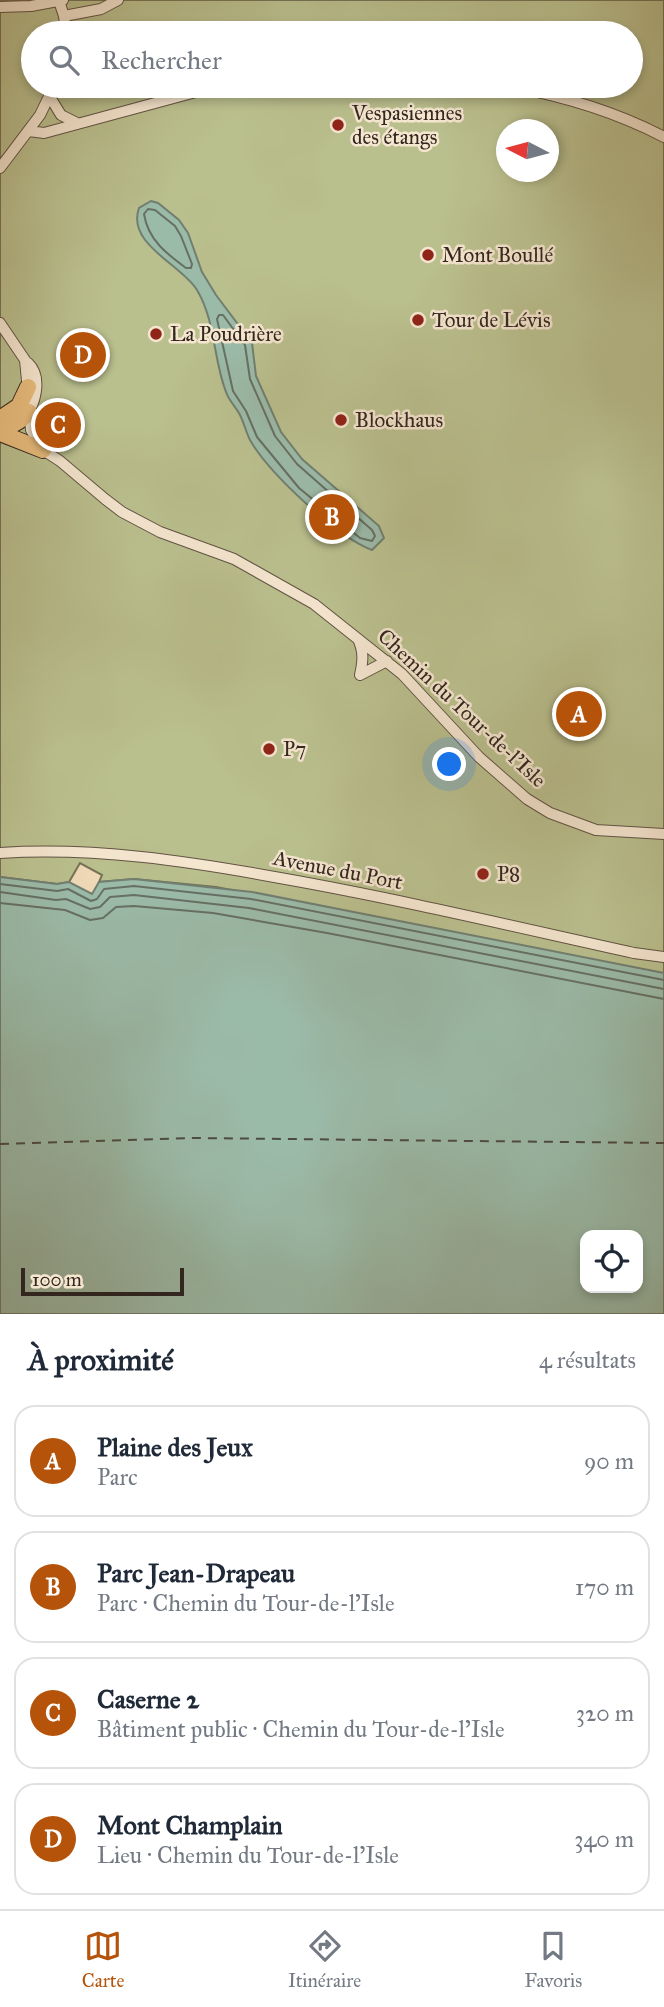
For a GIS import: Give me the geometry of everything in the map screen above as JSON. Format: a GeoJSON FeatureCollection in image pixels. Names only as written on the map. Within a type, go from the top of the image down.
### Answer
{"type":"FeatureCollection","features":[{"type":"Feature","properties":{"kind":"main road"},"geometry":{"type":"LineString","coordinates":[[0,419],[19,406],[28,387]]}},
{"type":"Feature","properties":{"kind":"main road"},"geometry":{"type":"LineString","coordinates":[[0,427],[16,423],[29,412]]}},
{"type":"Feature","properties":{"kind":"main road"},"geometry":{"type":"LineString","coordinates":[[0,433],[43,450]]}},
{"type":"Feature","properties":{"kind":"street"},"geometry":{"type":"LineString","coordinates":[[0,7],[61,1],[65,21]]}},
{"type":"Feature","properties":{"kind":"street"},"geometry":{"type":"LineString","coordinates":[[64,16],[101,9],[111,2]]}},
{"type":"Feature","properties":{"kind":"street"},"geometry":{"type":"LineString","coordinates":[[0,168],[29,131],[49,98]]}},
{"type":"Feature","properties":{"kind":"street"},"geometry":{"type":"LineString","coordinates":[[51,98],[61,115],[77,123]]}},
{"type":"Feature","properties":{"kind":"street"},"geometry":{"type":"LineString","coordinates":[[29,131],[44,133],[176,98]]}},
{"type":"Feature","properties":{"kind":"street"},"geometry":{"type":"LineString","coordinates":[[561,98],[627,119],[664,137]]}},
{"type":"Feature","properties":{"kind":"street"},"geometry":{"type":"LineString","coordinates":[[0,323],[24,360],[32,366],[37,384],[29,412]]}},
{"type":"Feature","properties":{"kind":"street"},"geometry":{"type":"LineString","coordinates":[[24,360],[31,430],[43,450]]}},
{"type":"Feature","properties":{"kind":"street","name":"Chemin du Tour-de-l'Isle"},"geometry":{"type":"LineString","coordinates":[[43,450],[122,512],[160,532],[234,559],[314,604],[387,661],[480,757],[527,799],[550,813],[596,830],[664,834]]}},
{"type":"Feature","properties":{"kind":"street"},"geometry":{"type":"LineString","coordinates":[[356,636],[363,649],[364,661],[360,675],[387,661]]}},
{"type":"Feature","properties":{"kind":"street","name":"Avenue du Port"},"geometry":{"type":"LineString","coordinates":[[0,853],[117,855],[178,860],[329,886],[634,953],[664,957]]}},
{"type":"Feature","properties":{"kind":"green space"},"geometry":{"type":"Polygon","coordinates":[[[0,0],[664,0],[664,974],[216,887],[134,879],[99,882],[102,875],[80,863],[69,882],[57,884],[0,877],[0,0]]]}},
{"type":"Feature","properties":{"kind":"water"},"geometry":{"type":"Polygon","coordinates":[[[151,201],[158,203],[179,220],[188,233],[202,272],[252,343],[256,376],[281,432],[302,459],[379,526],[384,538],[372,550],[341,532],[305,502],[272,469],[250,440],[240,415],[226,392],[208,315],[197,290],[140,232],[137,221],[139,208],[151,201]]]}},
{"type":"Feature","properties":{"kind":"water"},"geometry":{"type":"Polygon","coordinates":[[[0,877],[57,884],[69,882],[92,894],[99,882],[134,879],[252,892],[664,973],[664,1314],[0,1314],[0,877]]]}},
{"type":"Feature","properties":{"kind":"ferry route"},"geometry":{"type":"LineString","coordinates":[[0,1144],[191,1138],[664,1143]]}},
{"type":"Feature","properties":{"kind":"place","name":"Vespasiennes des étangs"},"geometry":{"type":"Point","coordinates":[338,125]}},
{"type":"Feature","properties":{"kind":"place","name":"Mont Boullé"},"geometry":{"type":"Point","coordinates":[428,255]}},
{"type":"Feature","properties":{"kind":"place","name":"Tour de Lévis"},"geometry":{"type":"Point","coordinates":[418,320]}},
{"type":"Feature","properties":{"kind":"place","name":"La Poudrière"},"geometry":{"type":"Point","coordinates":[156,334]}},
{"type":"Feature","properties":{"kind":"place","name":"Mont Champlain"},"geometry":{"type":"Point","coordinates":[83,355]}},
{"type":"Feature","properties":{"kind":"place","name":"Blockhaus"},"geometry":{"type":"Point","coordinates":[341,420]}},
{"type":"Feature","properties":{"kind":"place","name":"Caserne 2"},"geometry":{"type":"Point","coordinates":[58,425]}},
{"type":"Feature","properties":{"kind":"place","name":"Parc Jean-Drapeau"},"geometry":{"type":"Point","coordinates":[332,517]}},
{"type":"Feature","properties":{"kind":"place","name":"Plaine des Jeux"},"geometry":{"type":"Point","coordinates":[579,714]}},
{"type":"Feature","properties":{"kind":"place","name":"P7"},"geometry":{"type":"Point","coordinates":[269,749]}},
{"type":"Feature","properties":{"kind":"place","name":"P8"},"geometry":{"type":"Point","coordinates":[483,874]}}]}
